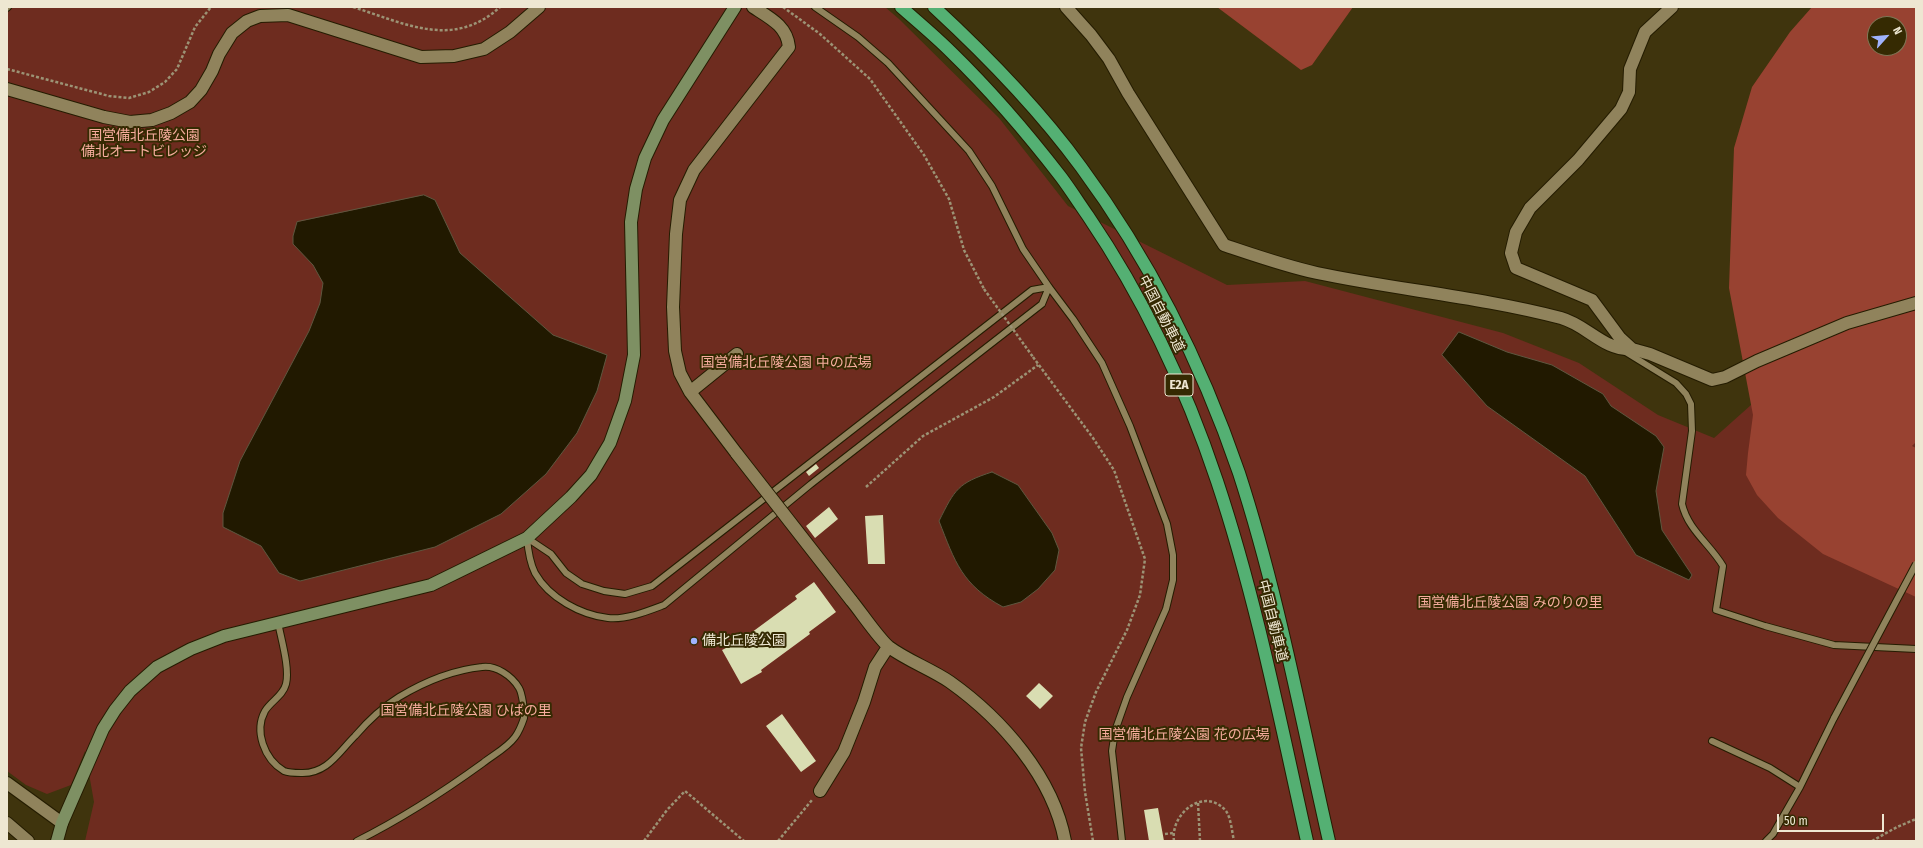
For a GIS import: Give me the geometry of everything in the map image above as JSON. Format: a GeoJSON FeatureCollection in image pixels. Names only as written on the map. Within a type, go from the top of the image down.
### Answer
{"type":"FeatureCollection","features":[{"type":"Feature","properties":{"kind":"highway","name":"中国自動車道"},"geometry":{"type":"LineString","coordinates":[[901,7],[951,52],[1008,113],[1062,179],[1112,252],[1154,328],[1191,412],[1217,479],[1238,548],[1260,629],[1307,841]]}},
{"type":"Feature","properties":{"kind":"highway","name":"中国自動車道"},"geometry":{"type":"LineString","coordinates":[[934,7],[968,39],[1026,99],[1081,166],[1132,243],[1175,320],[1212,403],[1238,472],[1260,544],[1281,624],[1329,841]]}},
{"type":"Feature","properties":{"kind":"street"},"geometry":{"type":"LineString","coordinates":[[7,89],[104,117],[130,122],[152,120],[170,113],[190,102],[201,90],[212,71],[219,54],[232,33],[247,21],[260,16],[288,15],[421,56],[454,56],[484,49],[510,32],[538,7]]}},
{"type":"Feature","properties":{"kind":"street"},"geometry":{"type":"LineString","coordinates":[[57,841],[62,824],[103,729],[115,710],[136,686],[157,667],[191,649],[224,636],[432,585],[527,538],[572,498],[591,475],[610,443],[625,401],[634,355],[631,222],[636,189],[645,158],[663,120],[735,7]]}},
{"type":"Feature","properties":{"kind":"street"},"geometry":{"type":"LineString","coordinates":[[753,7],[783,28],[788,37],[789,47],[694,170],[680,200],[676,234],[673,307],[674,344],[680,373],[690,392],[737,454],[888,647],[949,682],[992,718],[1027,756],[1048,796],[1063,831],[1065,841]]}},
{"type":"Feature","properties":{"kind":"street"},"geometry":{"type":"LineString","coordinates":[[1066,7],[1091,35],[1109,59],[1128,93],[1224,246],[1316,273],[1433,292],[1563,319],[1602,341],[1626,349],[1650,354],[1712,380],[1725,377],[1756,361],[1847,322],[1916,303]]}},
{"type":"Feature","properties":{"kind":"street"},"geometry":{"type":"LineString","coordinates":[[1626,349],[1620,338],[1592,300],[1516,268],[1511,253],[1516,232],[1530,208],[1578,160],[1621,109],[1629,92],[1630,69],[1645,32],[1672,7]]}},
{"type":"Feature","properties":{"kind":"street"},"geometry":{"type":"LineString","coordinates":[[690,392],[737,354]]}},
{"type":"Feature","properties":{"kind":"street"},"geometry":{"type":"LineString","coordinates":[[820,791],[844,752],[864,702],[875,667],[888,647]]}},
{"type":"Feature","properties":{"kind":"street"},"geometry":{"type":"LineString","coordinates":[[7,783],[62,824]]}},
{"type":"Feature","properties":{"kind":"street"},"geometry":{"type":"LineString","coordinates":[[7,824],[28,841]]}},
{"type":"Feature","properties":{"kind":"lane"},"geometry":{"type":"LineString","coordinates":[[815,7],[858,37],[888,64],[969,151],[992,186],[1023,249],[1073,319],[1102,363],[1130,426],[1167,524],[1173,555],[1172,580],[1166,609],[1127,697],[1115,731],[1112,751],[1112,766],[1122,841]]}},
{"type":"Feature","properties":{"kind":"lane"},"geometry":{"type":"LineString","coordinates":[[527,538],[551,554],[566,573],[582,584],[604,591],[625,594],[652,586],[1032,290],[1049,287]]}},
{"type":"Feature","properties":{"kind":"lane"},"geometry":{"type":"LineString","coordinates":[[527,538],[529,555],[536,574],[552,593],[576,610],[609,618],[642,614],[664,605],[811,484],[1042,304],[1049,287]]}},
{"type":"Feature","properties":{"kind":"lane"},"geometry":{"type":"LineString","coordinates":[[1626,349],[1676,383],[1686,394],[1691,404],[1692,431],[1682,504],[1685,515],[1690,524],[1717,555],[1723,566],[1716,610],[1765,626],[1834,645],[1916,648]]}},
{"type":"Feature","properties":{"kind":"lane"},"geometry":{"type":"LineString","coordinates":[[1766,841],[1773,834],[1800,787],[1834,718],[1916,564]]}},
{"type":"Feature","properties":{"kind":"lane"},"geometry":{"type":"LineString","coordinates":[[278,622],[286,668],[286,684],[278,699],[265,710],[261,726],[262,742],[267,754],[284,771],[309,774],[324,768],[335,759],[354,736],[388,705],[399,697],[446,674],[491,665],[507,675],[520,689],[524,717],[515,737],[504,748],[452,786],[357,841]]}},
{"type":"Feature","properties":{"kind":"lane"},"geometry":{"type":"LineString","coordinates":[[1712,741],[1770,768],[1800,787]]}},
{"type":"Feature","properties":{"kind":"path"},"geometry":{"type":"LineString","coordinates":[[7,69],[109,96],[129,98],[148,92],[165,82],[177,69],[195,27],[211,7]]}},
{"type":"Feature","properties":{"kind":"path"},"geometry":{"type":"LineString","coordinates":[[353,7],[423,29],[446,32],[472,25],[500,7]]}},
{"type":"Feature","properties":{"kind":"path"},"geometry":{"type":"LineString","coordinates":[[783,7],[820,34],[870,79],[924,155],[949,199],[964,250],[984,289],[1038,365],[1093,438],[1114,470],[1130,513],[1144,559],[1140,595],[1127,630],[1096,692],[1085,722],[1081,748],[1085,792],[1093,841]]}},
{"type":"Feature","properties":{"kind":"path"},"geometry":{"type":"LineString","coordinates":[[866,487],[923,436],[944,423],[994,397],[1038,365]]}},
{"type":"Feature","properties":{"kind":"path"},"geometry":{"type":"LineString","coordinates":[[644,841],[667,810],[685,791],[744,841]]}},
{"type":"Feature","properties":{"kind":"path"},"geometry":{"type":"LineString","coordinates":[[778,841],[820,791]]}},
{"type":"Feature","properties":{"kind":"path"},"geometry":{"type":"LineString","coordinates":[[1174,841],[1172,830],[1181,813],[1198,802],[1206,801],[1227,812],[1234,841]]}},
{"type":"Feature","properties":{"kind":"path"},"geometry":{"type":"LineString","coordinates":[[1198,802],[1200,841]]}},
{"type":"Feature","properties":{"kind":"path"},"geometry":{"type":"LineString","coordinates":[[1872,841],[1897,827],[1916,820]]}},
{"type":"Feature","properties":{"kind":"path"},"geometry":{"type":"LineString","coordinates":[[1165,834],[1173,833]]}},
{"type":"Feature","properties":{"kind":"green space"},"geometry":{"type":"Polygon","coordinates":[[[7,7],[885,7],[999,118],[1068,206],[1227,285],[1305,281],[1503,333],[1579,363],[1658,415],[1714,438],[1788,372],[1916,311],[1916,841],[85,841],[94,802],[85,751],[71,785],[47,794],[26,785],[7,771],[7,7]]]}},
{"type":"Feature","properties":{"kind":"shaded area"},"geometry":{"type":"Polygon","coordinates":[[[1217,7],[1353,7],[1312,65],[1301,70],[1217,7]]]}},
{"type":"Feature","properties":{"kind":"shaded area"},"geometry":{"type":"Polygon","coordinates":[[[1812,7],[1916,7],[1916,442],[1912,446],[1916,448],[1916,597],[1823,554],[1778,518],[1757,495],[1746,475],[1753,415],[1729,288],[1734,148],[1752,87],[1790,32],[1812,7]]]}},
{"type":"Feature","properties":{"kind":"shaded area"},"geometry":{"type":"Polygon","coordinates":[[[424,195],[435,200],[460,253],[553,335],[607,355],[597,391],[577,433],[546,474],[501,514],[435,547],[300,581],[279,573],[261,546],[223,527],[223,513],[240,461],[309,331],[320,303],[323,283],[313,265],[293,244],[293,236],[297,222],[424,195]]]}},
{"type":"Feature","properties":{"kind":"shaded area"},"geometry":{"type":"Polygon","coordinates":[[[1459,332],[1507,352],[1552,365],[1603,394],[1611,406],[1656,436],[1664,447],[1656,491],[1662,530],[1692,575],[1689,580],[1636,555],[1585,476],[1487,406],[1442,355],[1459,332]]]}},
{"type":"Feature","properties":{"kind":"shaded area"},"geometry":{"type":"Polygon","coordinates":[[[992,472],[1018,485],[1052,533],[1059,550],[1055,570],[1038,589],[1021,602],[1003,607],[989,599],[969,581],[955,560],[939,521],[949,501],[959,489],[972,480],[992,472]]]}},
{"type":"Feature","properties":{"kind":"building"},"geometry":{"type":"Polygon","coordinates":[[[816,464],[819,468],[809,476],[806,472],[816,464]]]}},
{"type":"Feature","properties":{"kind":"building"},"geometry":{"type":"Polygon","coordinates":[[[829,507],[838,519],[815,538],[806,526],[829,507]]]}},
{"type":"Feature","properties":{"kind":"building"},"geometry":{"type":"Polygon","coordinates":[[[883,515],[885,564],[868,564],[865,516],[883,515]]]}},
{"type":"Feature","properties":{"kind":"building"},"geometry":{"type":"Polygon","coordinates":[[[814,582],[836,612],[809,632],[810,634],[761,670],[762,672],[741,684],[722,650],[740,641],[797,599],[795,596],[814,582]]]}},
{"type":"Feature","properties":{"kind":"building"},"geometry":{"type":"Polygon","coordinates":[[[1039,683],[1053,696],[1040,709],[1026,696],[1039,683]]]}},
{"type":"Feature","properties":{"kind":"building"},"geometry":{"type":"Polygon","coordinates":[[[782,714],[816,761],[801,772],[766,726],[782,714]]]}},
{"type":"Feature","properties":{"kind":"building"},"geometry":{"type":"Polygon","coordinates":[[[1158,808],[1164,841],[1149,841],[1144,810],[1158,808]]]}},
{"type":"Feature","properties":{"kind":"place","name":"備北丘陵公園"},"geometry":{"type":"Point","coordinates":[694,641]}},
{"type":"Feature","properties":{"kind":"park label","name":"国営備北丘陵公園 備北オートビレッジ"},"geometry":{"type":"Point","coordinates":[144,144]}},
{"type":"Feature","properties":{"kind":"park label","name":"国営備北丘陵公園 中の広場"},"geometry":{"type":"Point","coordinates":[786,363]}},
{"type":"Feature","properties":{"kind":"park label","name":"国営備北丘陵公園 みのりの里"},"geometry":{"type":"Point","coordinates":[1510,603]}},
{"type":"Feature","properties":{"kind":"park label","name":"国営備北丘陵公園 ひばの里"},"geometry":{"type":"Point","coordinates":[466,711]}},
{"type":"Feature","properties":{"kind":"park label","name":"国営備北丘陵公園 花の広場"},"geometry":{"type":"Point","coordinates":[1184,735]}}]}
